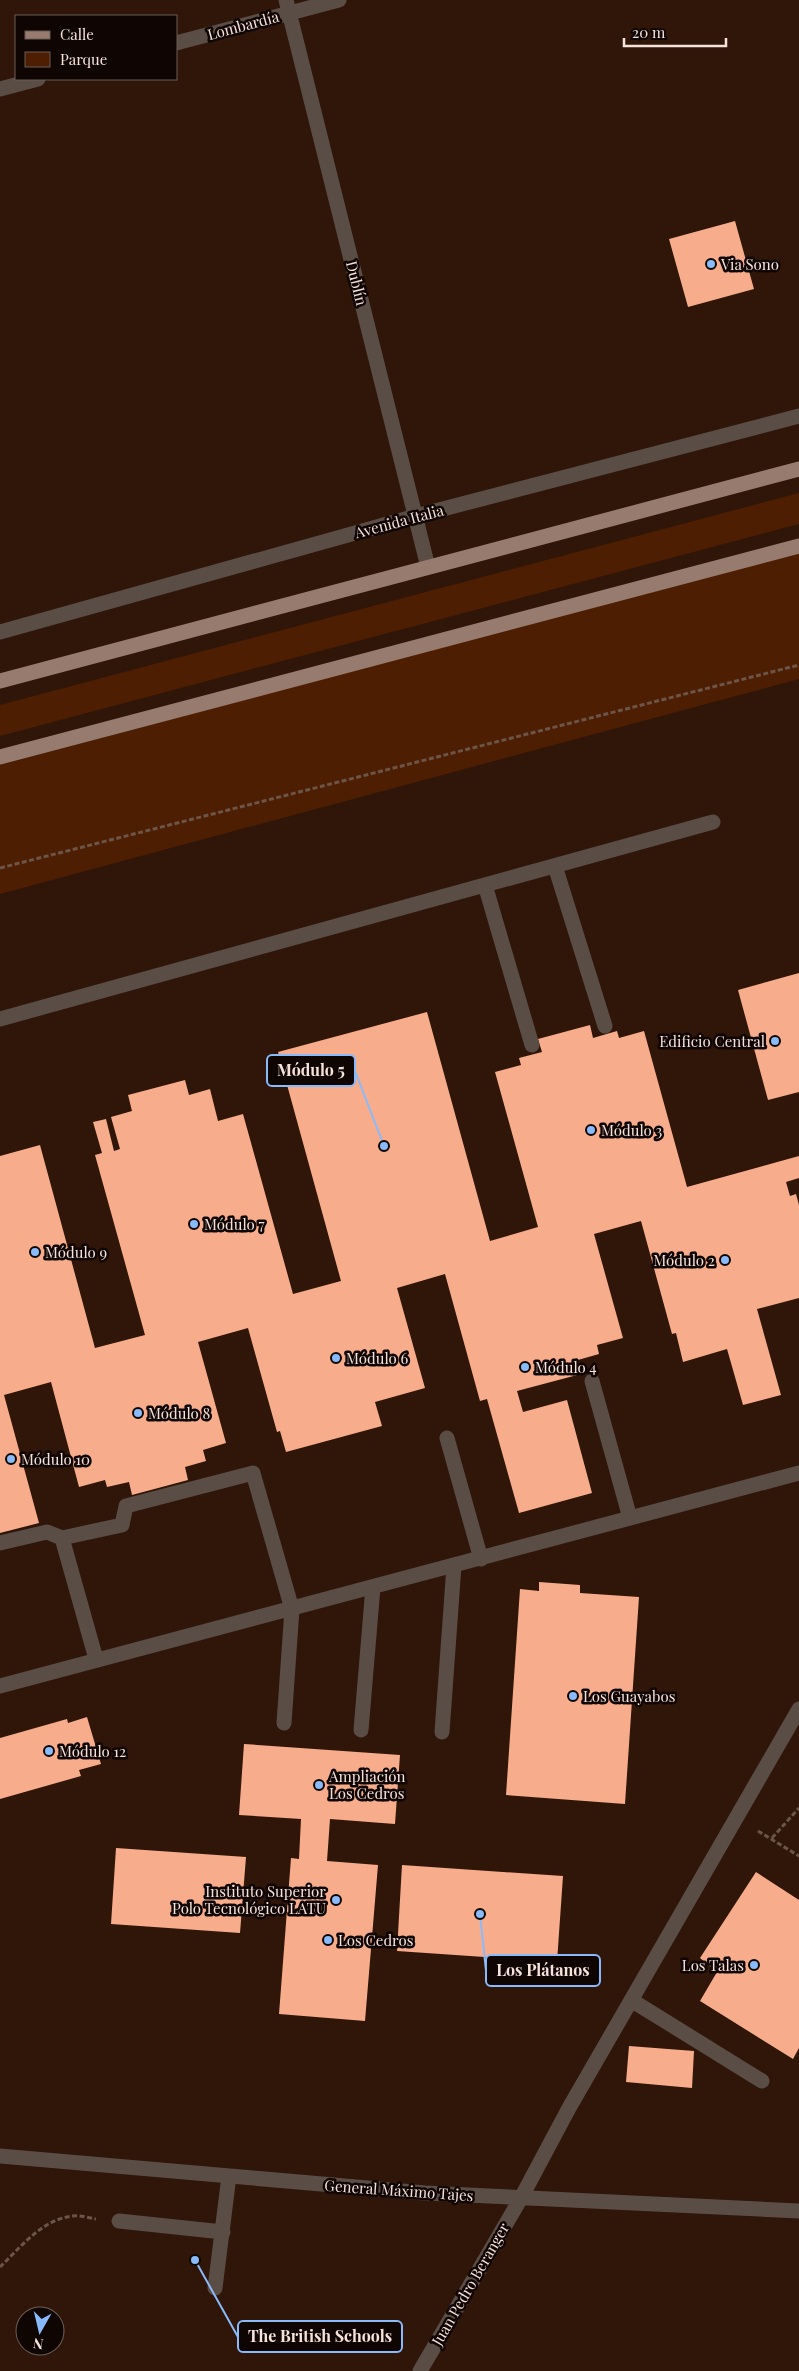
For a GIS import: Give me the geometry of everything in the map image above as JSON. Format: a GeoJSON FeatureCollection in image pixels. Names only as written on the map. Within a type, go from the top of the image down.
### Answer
{"type":"FeatureCollection","features":[{"type":"Feature","properties":{"kind":"main road"},"geometry":{"type":"LineString","coordinates":[[0,681],[799,470]]}},
{"type":"Feature","properties":{"kind":"main road"},"geometry":{"type":"LineString","coordinates":[[0,757],[799,546]]}},
{"type":"Feature","properties":{"kind":"street","name":"Lombardía"},"geometry":{"type":"LineString","coordinates":[[178,42],[288,6],[338,0]]}},
{"type":"Feature","properties":{"kind":"street","name":"Dublín"},"geometry":{"type":"LineString","coordinates":[[288,6],[428,567]]}},
{"type":"Feature","properties":{"kind":"street"},"geometry":{"type":"LineString","coordinates":[[0,89],[34,80]]}},
{"type":"Feature","properties":{"kind":"street","name":"Avenida Italia"},"geometry":{"type":"LineString","coordinates":[[0,632],[416,516],[799,416]]}},
{"type":"Feature","properties":{"kind":"street"},"geometry":{"type":"LineString","coordinates":[[0,1019],[713,822]]}},
{"type":"Feature","properties":{"kind":"street"},"geometry":{"type":"LineString","coordinates":[[554,866],[605,1026]]}},
{"type":"Feature","properties":{"kind":"street"},"geometry":{"type":"LineString","coordinates":[[485,885],[532,1045]]}},
{"type":"Feature","properties":{"kind":"street"},"geometry":{"type":"LineString","coordinates":[[592,1381],[630,1518]]}},
{"type":"Feature","properties":{"kind":"street"},"geometry":{"type":"LineString","coordinates":[[447,1438],[481,1559]]}},
{"type":"Feature","properties":{"kind":"street"},"geometry":{"type":"LineString","coordinates":[[0,1543],[47,1532],[62,1538],[122,1525],[126,1506],[253,1473],[292,1609],[284,1722]]}},
{"type":"Feature","properties":{"kind":"street"},"geometry":{"type":"LineString","coordinates":[[0,1686],[799,1473]]}},
{"type":"Feature","properties":{"kind":"street"},"geometry":{"type":"LineString","coordinates":[[62,1538],[96,1659]]}},
{"type":"Feature","properties":{"kind":"street"},"geometry":{"type":"LineString","coordinates":[[442,1732],[454,1566]]}},
{"type":"Feature","properties":{"kind":"street"},"geometry":{"type":"LineString","coordinates":[[361,1730],[372,1587]]}},
{"type":"Feature","properties":{"kind":"street","name":"Juan Pedro Beranger"},"geometry":{"type":"LineString","coordinates":[[420,2371],[799,1709]]}},
{"type":"Feature","properties":{"kind":"street"},"geometry":{"type":"LineString","coordinates":[[631,2000],[762,2081]]}},
{"type":"Feature","properties":{"kind":"street","name":"General Máximo Tajes"},"geometry":{"type":"LineString","coordinates":[[0,2156],[425,2193],[799,2211]]}},
{"type":"Feature","properties":{"kind":"street"},"geometry":{"type":"LineString","coordinates":[[215,2288],[230,2176]]}},
{"type":"Feature","properties":{"kind":"street"},"geometry":{"type":"LineString","coordinates":[[119,2221],[223,2232]]}},
{"type":"Feature","properties":{"kind":"path"},"geometry":{"type":"LineString","coordinates":[[0,868],[799,665]]}},
{"type":"Feature","properties":{"kind":"path"},"geometry":{"type":"LineString","coordinates":[[772,1838],[799,1808]]}},
{"type":"Feature","properties":{"kind":"path"},"geometry":{"type":"LineString","coordinates":[[736,1819],[772,1838],[799,1856]]}},
{"type":"Feature","properties":{"kind":"path"},"geometry":{"type":"LineString","coordinates":[[0,2267],[35,2233],[53,2222],[72,2216],[119,2221]]}},
{"type":"Feature","properties":{"kind":"green space"},"geometry":{"type":"Polygon","coordinates":[[[799,493],[799,524],[0,736],[0,705],[799,493]]]}},
{"type":"Feature","properties":{"kind":"green space"},"geometry":{"type":"Polygon","coordinates":[[[799,552],[799,679],[0,894],[0,765],[799,552]]]}},
{"type":"Feature","properties":{"kind":"building","name":"Via Sono"},"geometry":{"type":"Polygon","coordinates":[[[735,221],[754,289],[688,307],[669,239],[735,221]]]}},
{"type":"Feature","properties":{"kind":"building","name":"Edificio Central"},"geometry":{"type":"Polygon","coordinates":[[[799,973],[799,1092],[768,1100],[738,990],[799,973]]]}},
{"type":"Feature","properties":{"kind":"building"},"geometry":{"type":"Polygon","coordinates":[[[427,1012],[490,1241],[538,1227],[495,1072],[521,1065],[519,1058],[542,1052],[538,1039],[590,1025],[593,1038],[617,1031],[619,1038],[644,1031],[687,1187],[799,1156],[799,1178],[786,1182],[790,1196],[796,1194],[799,1205],[799,1298],[757,1309],[781,1395],[743,1405],[727,1349],[683,1362],[676,1333],[672,1334],[641,1221],[594,1234],[623,1338],[597,1345],[599,1354],[578,1360],[581,1374],[517,1391],[523,1412],[567,1400],[592,1493],[519,1513],[487,1399],[480,1401],[445,1274],[397,1288],[425,1388],[375,1402],[382,1426],[286,1452],[280,1431],[277,1432],[248,1328],[198,1342],[226,1443],[203,1450],[206,1461],[185,1467],[188,1480],[132,1495],[129,1482],[107,1487],[105,1480],[79,1487],[51,1382],[4,1395],[39,1523],[0,1533],[0,1156],[40,1145],[95,1348],[145,1335],[95,1155],[102,1153],[93,1122],[106,1119],[114,1151],[120,1149],[111,1117],[132,1111],[128,1095],[185,1080],[189,1095],[210,1089],[218,1121],[243,1114],[293,1294],[341,1281],[278,1052],[427,1012]]]}},
{"type":"Feature","properties":{"kind":"building","name":"Los Guayabos"},"geometry":{"type":"Polygon","coordinates":[[[539,1582],[580,1585],[580,1593],[639,1597],[625,1804],[506,1795],[520,1589],[539,1591],[539,1582]]]}},
{"type":"Feature","properties":{"kind":"building","name":"Módulo 12"},"geometry":{"type":"Polygon","coordinates":[[[87,1717],[101,1764],[79,1770],[81,1776],[0,1799],[0,1738],[67,1719],[68,1723],[87,1717]]]}},
{"type":"Feature","properties":{"kind":"building"},"geometry":{"type":"Polygon","coordinates":[[[244,1744],[400,1755],[395,1824],[330,1819],[327,1861],[378,1865],[365,2021],[279,2014],[291,1858],[299,1859],[301,1819],[239,1815],[244,1744]]]}},
{"type":"Feature","properties":{"kind":"building"},"geometry":{"type":"Polygon","coordinates":[[[116,1848],[246,1857],[240,1933],[111,1924],[116,1848]]]}},
{"type":"Feature","properties":{"kind":"building"},"geometry":{"type":"Polygon","coordinates":[[[402,1865],[563,1876],[557,1962],[397,1951],[402,1865]]]}},
{"type":"Feature","properties":{"kind":"building","name":"Los Talas"},"geometry":{"type":"Polygon","coordinates":[[[756,1872],[799,1900],[799,2048],[793,2059],[700,2001],[717,1972],[700,1958],[756,1872]]]}},
{"type":"Feature","properties":{"kind":"building"},"geometry":{"type":"Polygon","coordinates":[[[629,2046],[694,2051],[692,2088],[626,2082],[629,2046]]]}},
{"type":"Feature","properties":{"kind":"place","name":"Via Sono"},"geometry":{"type":"Point","coordinates":[711,264]}},
{"type":"Feature","properties":{"kind":"place","name":"Edificio Central"},"geometry":{"type":"Point","coordinates":[775,1041]}},
{"type":"Feature","properties":{"kind":"place","name":"Módulo 3"},"geometry":{"type":"Point","coordinates":[591,1130]}},
{"type":"Feature","properties":{"kind":"place","name":"Módulo 5"},"geometry":{"type":"Point","coordinates":[384,1146]}},
{"type":"Feature","properties":{"kind":"place","name":"Módulo 7"},"geometry":{"type":"Point","coordinates":[194,1224]}},
{"type":"Feature","properties":{"kind":"place","name":"Módulo 9"},"geometry":{"type":"Point","coordinates":[35,1252]}},
{"type":"Feature","properties":{"kind":"place","name":"Módulo 2"},"geometry":{"type":"Point","coordinates":[725,1260]}},
{"type":"Feature","properties":{"kind":"place","name":"Módulo 6"},"geometry":{"type":"Point","coordinates":[336,1358]}},
{"type":"Feature","properties":{"kind":"place","name":"Módulo 4"},"geometry":{"type":"Point","coordinates":[525,1367]}},
{"type":"Feature","properties":{"kind":"place","name":"Módulo 8"},"geometry":{"type":"Point","coordinates":[138,1413]}},
{"type":"Feature","properties":{"kind":"place","name":"Módulo 10"},"geometry":{"type":"Point","coordinates":[11,1459]}},
{"type":"Feature","properties":{"kind":"place","name":"Los Guayabos"},"geometry":{"type":"Point","coordinates":[573,1696]}},
{"type":"Feature","properties":{"kind":"place","name":"Módulo 12"},"geometry":{"type":"Point","coordinates":[49,1751]}},
{"type":"Feature","properties":{"kind":"place","name":"Ampliación Los Cedros"},"geometry":{"type":"Point","coordinates":[319,1785]}},
{"type":"Feature","properties":{"kind":"place","name":"Instituto Superior Polo Tecnológico LATU"},"geometry":{"type":"Point","coordinates":[336,1900]}},
{"type":"Feature","properties":{"kind":"place","name":"Los Plátanos"},"geometry":{"type":"Point","coordinates":[480,1914]}},
{"type":"Feature","properties":{"kind":"place","name":"Los Cedros"},"geometry":{"type":"Point","coordinates":[328,1940]}},
{"type":"Feature","properties":{"kind":"place","name":"Los Talas"},"geometry":{"type":"Point","coordinates":[754,1965]}},
{"type":"Feature","properties":{"kind":"place","name":"The British Schools"},"geometry":{"type":"Point","coordinates":[195,2260]}}]}
